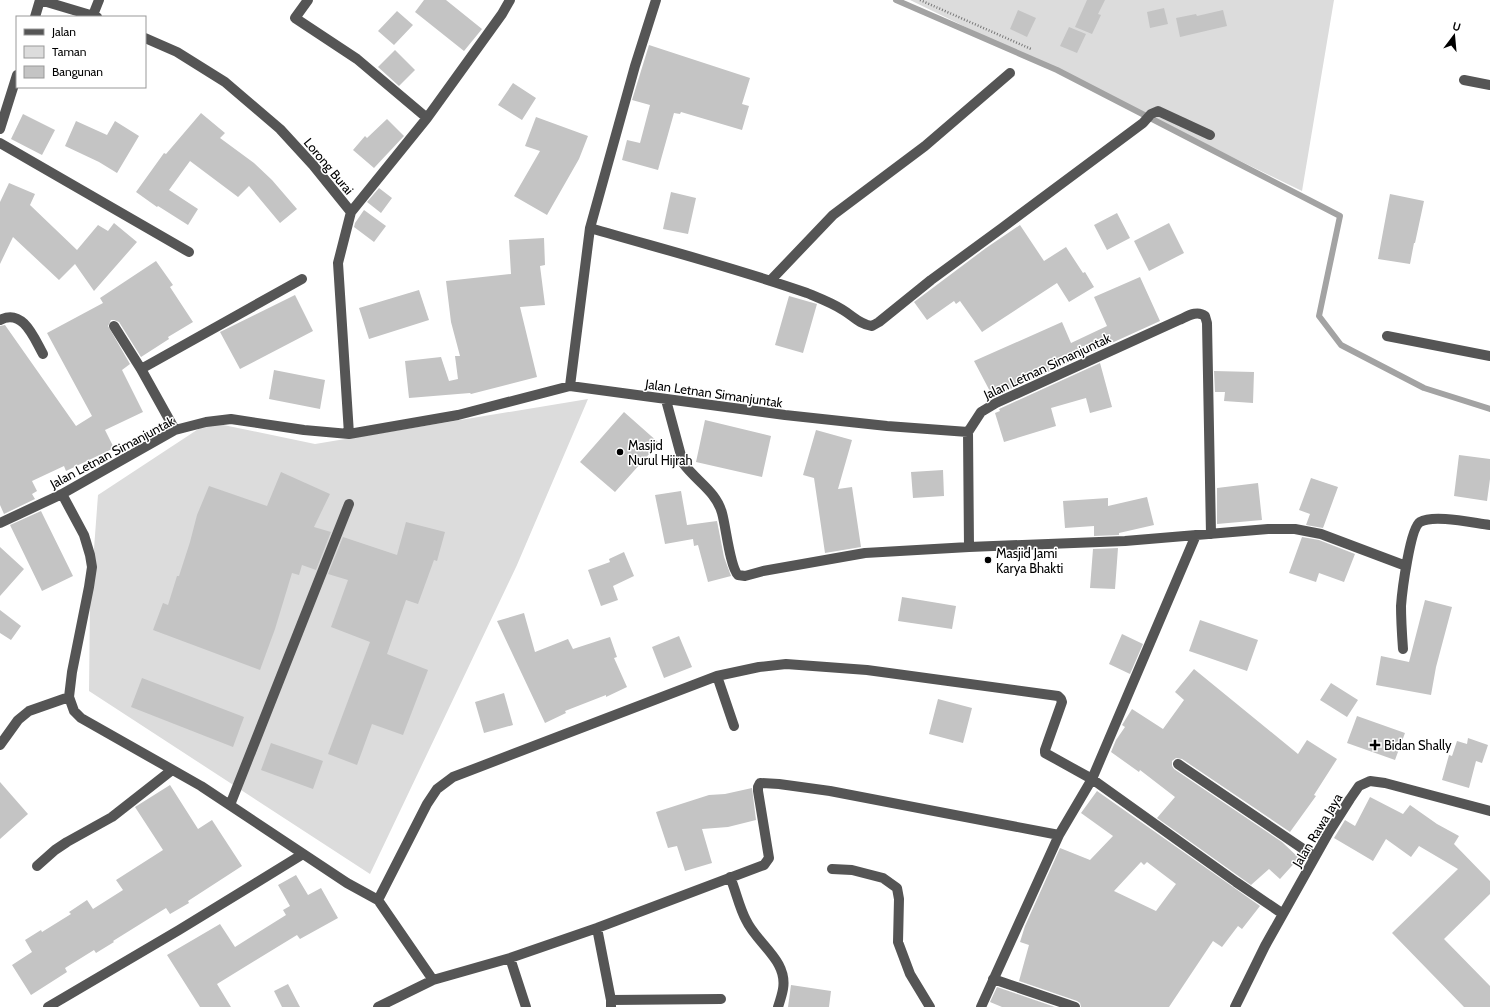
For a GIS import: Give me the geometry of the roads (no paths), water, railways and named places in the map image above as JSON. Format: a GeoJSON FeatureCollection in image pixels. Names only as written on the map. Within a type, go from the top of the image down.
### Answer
{"type":"FeatureCollection","features":[{"type":"Feature","properties":{"kind":"street"},"geometry":{"type":"LineString","coordinates":[[35,16],[40,0],[95,16],[99,0]]}},
{"type":"Feature","properties":{"kind":"street"},"geometry":{"type":"LineString","coordinates":[[308,0],[295,18],[357,59],[427,118]]}},
{"type":"Feature","properties":{"kind":"street"},"geometry":{"type":"LineString","coordinates":[[350,212],[427,118],[502,14],[510,0]]}},
{"type":"Feature","properties":{"kind":"street"},"geometry":{"type":"LineString","coordinates":[[570,386],[590,228],[635,66],[656,0]]}},
{"type":"Feature","properties":{"kind":"street","name":"Lorong Burai"},"geometry":{"type":"LineString","coordinates":[[146,38],[177,52],[224,82],[280,129],[313,165],[350,212],[338,263],[349,434]]}},
{"type":"Feature","properties":{"kind":"street"},"geometry":{"type":"LineString","coordinates":[[770,281],[833,215],[925,146],[1010,73]]}},
{"type":"Feature","properties":{"kind":"street"},"geometry":{"type":"LineString","coordinates":[[0,129],[16,78]]}},
{"type":"Feature","properties":{"kind":"street"},"geometry":{"type":"LineString","coordinates":[[1464,80],[1490,85]]}},
{"type":"Feature","properties":{"kind":"street"},"geometry":{"type":"LineString","coordinates":[[590,228],[770,281],[828,302],[844,310],[859,322],[872,326],[931,280],[1143,123],[1152,114],[1158,111],[1166,113],[1210,134]]}},
{"type":"Feature","properties":{"kind":"street"},"geometry":{"type":"LineString","coordinates":[[0,143],[189,252]]}},
{"type":"Feature","properties":{"kind":"street"},"geometry":{"type":"LineString","coordinates":[[141,369],[302,279]]}},
{"type":"Feature","properties":{"kind":"street","name":"Jalan Letnan Simanjuntak"},"geometry":{"type":"LineString","coordinates":[[0,524],[62,494],[175,430],[206,422],[231,419],[304,430],[349,434],[458,415],[570,386],[808,418],[968,432],[982,412],[996,403],[1191,314],[1201,314],[1205,316],[1207,323],[1211,534]]}},
{"type":"Feature","properties":{"kind":"street"},"geometry":{"type":"LineString","coordinates":[[0,320],[6,316],[12,316],[26,324],[43,354]]}},
{"type":"Feature","properties":{"kind":"street"},"geometry":{"type":"LineString","coordinates":[[114,326],[141,369],[175,430]]}},
{"type":"Feature","properties":{"kind":"street"},"geometry":{"type":"LineString","coordinates":[[1387,336],[1490,356]]}},
{"type":"Feature","properties":{"kind":"street"},"geometry":{"type":"LineString","coordinates":[[666,400],[683,463],[689,471],[709,489],[718,501],[734,565],[738,575],[745,576],[763,571],[864,553],[970,547],[1125,542],[1268,529],[1295,529],[1321,534],[1406,566]]}},
{"type":"Feature","properties":{"kind":"street"},"geometry":{"type":"LineString","coordinates":[[968,432],[970,547]]}},
{"type":"Feature","properties":{"kind":"street"},"geometry":{"type":"LineString","coordinates":[[62,494],[84,535],[92,567],[72,672],[69,697],[70,704],[74,711],[81,718],[201,786],[348,883],[378,900],[433,980]]}},
{"type":"Feature","properties":{"kind":"street"},"geometry":{"type":"LineString","coordinates":[[230,805],[349,504]]}},
{"type":"Feature","properties":{"kind":"street"},"geometry":{"type":"LineString","coordinates":[[1403,649],[1401,606],[1406,566],[1414,529],[1418,523],[1425,520],[1437,519],[1490,525]]}},
{"type":"Feature","properties":{"kind":"street"},"geometry":{"type":"LineString","coordinates":[[981,1007],[1059,835],[1092,779],[1196,535]]}},
{"type":"Feature","properties":{"kind":"street"},"geometry":{"type":"LineString","coordinates":[[378,900],[427,804],[437,789],[453,777],[717,676],[759,667],[786,664],[867,670],[1055,695],[1060,698],[1062,702],[1045,753],[1092,779],[1283,914]]}},
{"type":"Feature","properties":{"kind":"street"},"geometry":{"type":"LineString","coordinates":[[717,676],[734,726]]}},
{"type":"Feature","properties":{"kind":"street"},"geometry":{"type":"LineString","coordinates":[[0,745],[18,720],[29,711],[69,697]]}},
{"type":"Feature","properties":{"kind":"street"},"geometry":{"type":"LineString","coordinates":[[1178,764],[1315,857]]}},
{"type":"Feature","properties":{"kind":"street"},"geometry":{"type":"LineString","coordinates":[[37,866],[55,850],[67,842],[112,817],[172,770]]}},
{"type":"Feature","properties":{"kind":"street","name":"Jalan Rawa Jaya"},"geometry":{"type":"LineString","coordinates":[[1235,1007],[1265,946],[1329,832],[1359,786],[1370,781],[1385,783],[1490,811]]}},
{"type":"Feature","properties":{"kind":"street"},"geometry":{"type":"LineString","coordinates":[[378,1007],[433,980],[510,958],[597,928],[764,865],[769,858],[758,791],[758,785],[762,782],[830,791],[1059,835]]}},
{"type":"Feature","properties":{"kind":"street"},"geometry":{"type":"LineString","coordinates":[[48,1007],[179,930],[303,854]]}},
{"type":"Feature","properties":{"kind":"street"},"geometry":{"type":"LineString","coordinates":[[832,869],[852,870],[883,878],[897,888],[899,899],[898,942],[910,974],[930,1007]]}},
{"type":"Feature","properties":{"kind":"street"},"geometry":{"type":"LineString","coordinates":[[730,877],[746,921],[757,937],[771,952],[781,968],[783,988],[778,1007]]}},
{"type":"Feature","properties":{"kind":"street"},"geometry":{"type":"LineString","coordinates":[[597,928],[611,1003],[721,999]]}},
{"type":"Feature","properties":{"kind":"street"},"geometry":{"type":"LineString","coordinates":[[510,958],[526,1007]]}},
{"type":"Feature","properties":{"kind":"street"},"geometry":{"type":"LineString","coordinates":[[994,979],[1075,1007]]}},
{"type":"Feature","properties":{"kind":"waterway"},"geometry":{"type":"LineString","coordinates":[[896,0],[1057,70],[1340,216],[1319,316],[1341,345],[1424,388],[1490,409]]}},
{"type":"Feature","properties":{"kind":"place","name":"Masjid Nurul Hijrah"},"geometry":{"type":"Point","coordinates":[620,452]}},
{"type":"Feature","properties":{"kind":"place","name":"Masjid Jami Karya Bhakti"},"geometry":{"type":"Point","coordinates":[988,560]}},
{"type":"Feature","properties":{"kind":"place","name":"Bidan Shally"},"geometry":{"type":"Point","coordinates":[1375,745]}}]}
